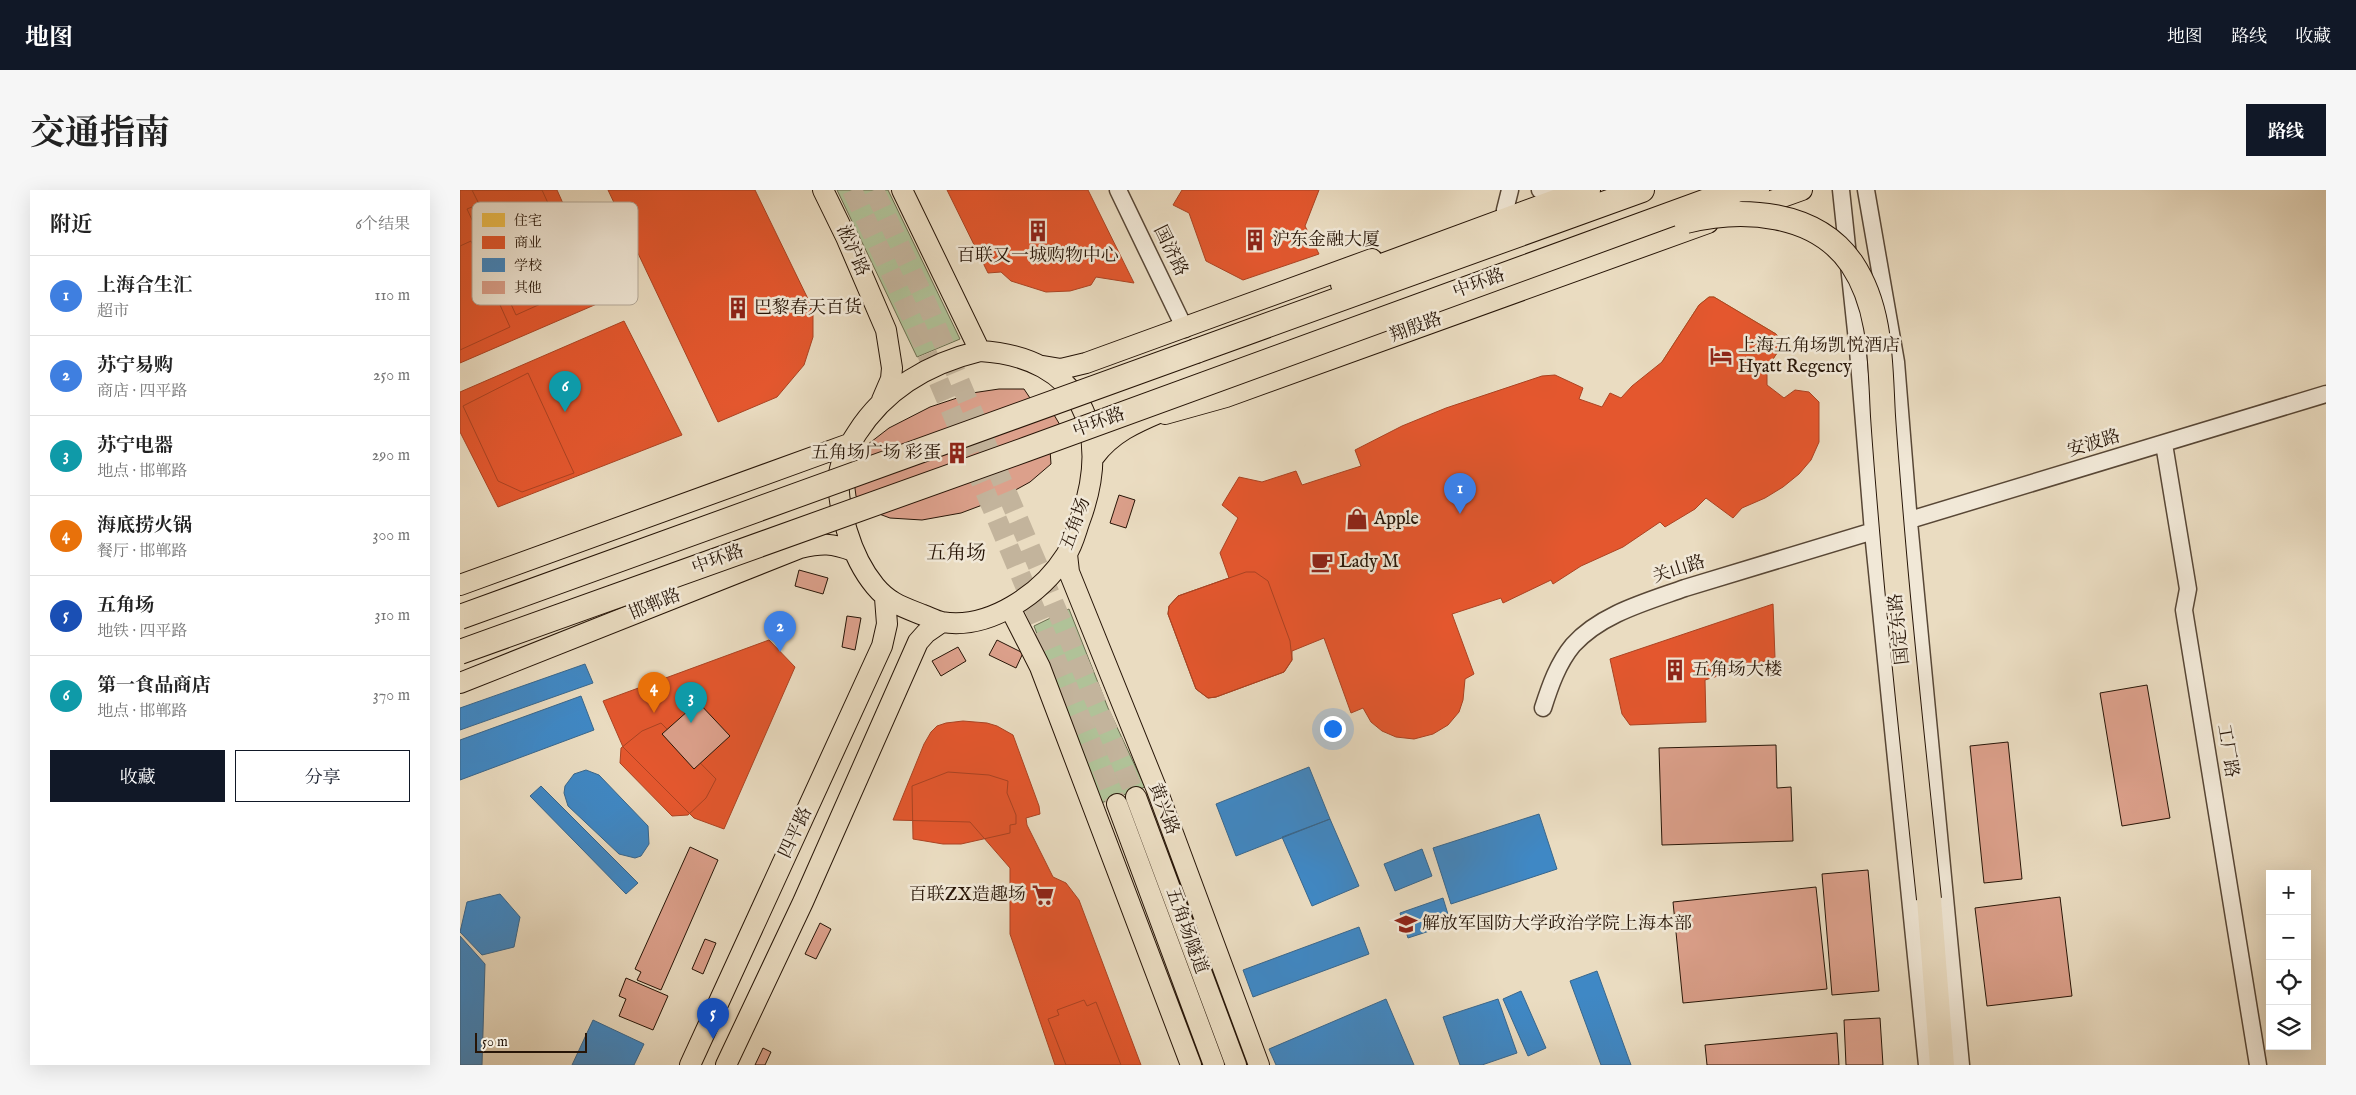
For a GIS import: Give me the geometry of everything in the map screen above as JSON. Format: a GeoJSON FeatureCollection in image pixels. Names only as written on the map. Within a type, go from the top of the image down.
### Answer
{"type":"FeatureCollection","features":[{"type":"Feature","properties":{"kind":"highway"},"geometry":{"type":"LineString","coordinates":[[1196,351],[1382,266],[1588,190]]}},
{"type":"Feature","properties":{"kind":"highway","name":"中环路"},"geometry":{"type":"LineString","coordinates":[[460,617],[1642,190]]}},
{"type":"Feature","properties":{"kind":"highway","name":"中环路"},"geometry":{"type":"LineString","coordinates":[[460,652],[1208,383],[1737,190]]}},
{"type":"Feature","properties":{"kind":"highway"},"geometry":{"type":"LineString","coordinates":[[1208,383],[1413,318],[1632,238],[1705,216],[1749,214],[1771,216],[1808,227],[1840,248],[1863,282],[1878,333],[1894,553],[1929,899],[1942,1065]]}},
{"type":"Feature","properties":{"kind":"main road","name":"淞沪路"},"geometry":{"type":"LineString","coordinates":[[823,190],[886,330],[892,368],[891,379],[882,400]]}},
{"type":"Feature","properties":{"kind":"main road"},"geometry":{"type":"LineString","coordinates":[[902,190],[980,351]]}},
{"type":"Feature","properties":{"kind":"main road","name":"翔殷路"},"geometry":{"type":"LineString","coordinates":[[1094,457],[1104,442],[1116,433],[1221,385],[1355,333],[1617,238],[1759,190]]}},
{"type":"Feature","properties":{"kind":"main road","name":"翔殷路"},"geometry":{"type":"LineString","coordinates":[[1141,421],[1226,397],[1802,190]]}},
{"type":"Feature","properties":{"kind":"main road"},"geometry":{"type":"LineString","coordinates":[[1036,365],[1061,369],[1078,366],[1185,329],[1505,210],[1551,191]]}},
{"type":"Feature","properties":{"kind":"main road","name":"五角场"},"geometry":{"type":"LineString","coordinates":[[980,351],[1001,352],[1019,357],[1060,378],[1071,388],[1089,426],[1094,457],[1086,504],[1067,554],[1054,571],[1010,608],[989,617],[966,622],[942,622],[885,598],[867,576],[853,551],[838,494],[839,472],[849,444],[882,400],[903,384],[933,366],[956,356],[980,351]]}},
{"type":"Feature","properties":{"kind":"main road"},"geometry":{"type":"LineString","coordinates":[[461,582],[849,444]]}},
{"type":"Feature","properties":{"kind":"main road","name":"邯郸路"},"geometry":{"type":"LineString","coordinates":[[460,683],[800,548],[816,544],[835,544],[853,551]]}},
{"type":"Feature","properties":{"kind":"main road","name":"黄兴路"},"geometry":{"type":"LineString","coordinates":[[1067,554],[1069,572],[1157,790],[1259,1065]]}},
{"type":"Feature","properties":{"kind":"main road","name":"四平路"},"geometry":{"type":"LineString","coordinates":[[690,1065],[882,646],[887,624],[885,598]]}},
{"type":"Feature","properties":{"kind":"main road"},"geometry":{"type":"LineString","coordinates":[[1010,608],[1040,667],[1191,1065]]}},
{"type":"Feature","properties":{"kind":"main road","name":"四平路"},"geometry":{"type":"LineString","coordinates":[[726,1065],[803,902],[918,642],[926,633],[942,622]]}},
{"type":"Feature","properties":{"kind":"main road","name":"五角场隧道"},"geometry":{"type":"LineString","coordinates":[[1136,797],[1236,1065]]}},
{"type":"Feature","properties":{"kind":"main road","name":"五角场隧道"},"geometry":{"type":"LineString","coordinates":[[1117,804],[1214,1065]]}},
{"type":"Feature","properties":{"kind":"street","name":"国济路"},"geometry":{"type":"LineString","coordinates":[[1118,190],[1185,329]]}},
{"type":"Feature","properties":{"kind":"street"},"geometry":{"type":"LineString","coordinates":[[1505,210],[1510,190]]}},
{"type":"Feature","properties":{"kind":"street","name":"国定东路"},"geometry":{"type":"LineString","coordinates":[[1841,190],[1858,350],[1873,532],[1927,1065]]}},
{"type":"Feature","properties":{"kind":"street","name":"国定东路"},"geometry":{"type":"LineString","coordinates":[[1866,190],[1896,362],[1909,522],[1961,1065]]}},
{"type":"Feature","properties":{"kind":"street","name":"安波路"},"geometry":{"type":"LineString","coordinates":[[1873,532],[2326,394]]}},
{"type":"Feature","properties":{"kind":"street","name":"工厂路"},"geometry":{"type":"LineString","coordinates":[[2164,444],[2188,589],[2184,610],[2258,1065]]}},
{"type":"Feature","properties":{"kind":"street","name":"关山路"},"geometry":{"type":"LineString","coordinates":[[1543,708],[1558,667],[1573,645],[1602,622],[1640,604],[1685,588],[1873,532]]}},
{"type":"Feature","properties":{"kind":"green space"},"geometry":{"type":"Polygon","coordinates":[[[837,190],[888,190],[960,339],[917,357],[837,190]]]}},
{"type":"Feature","properties":{"kind":"green space"},"geometry":{"type":"Polygon","coordinates":[[[1069,609],[1108,708],[1145,787],[1101,803],[1034,626],[1069,609]]]}},
{"type":"Feature","properties":{"kind":"building: 住宅","name":"上海五角场凯悦酒店 Hyatt Regency"},"geometry":{"type":"Polygon","coordinates":[[[1709,297],[1714,297],[1776,334],[1780,339],[1779,350],[1742,406],[1734,410],[1726,409],[1664,374],[1661,368],[1662,362],[1699,305],[1709,297]]]}},
{"type":"Feature","properties":{"kind":"building: 商业"},"geometry":{"type":"Polygon","coordinates":[[[460,190],[557,190],[562,202],[472,202],[472,305],[594,305],[460,363],[460,190]]]}},
{"type":"Feature","properties":{"kind":"building: 商业"},"geometry":{"type":"Polygon","coordinates":[[[472,190],[542,190],[547,202],[478,202],[472,190]]]}},
{"type":"Feature","properties":{"kind":"building: 商业","name":"巴黎春天百货"},"geometry":{"type":"Polygon","coordinates":[[[608,190],[755,190],[809,301],[813,315],[813,337],[804,365],[777,397],[718,422],[638,253],[638,202],[614,202],[608,190]]]}},
{"type":"Feature","properties":{"kind":"building: 商业","name":"百联又一城购物中心"},"geometry":{"type":"Polygon","coordinates":[[[947,190],[1088,190],[1134,283],[1096,277],[1091,285],[1070,291],[1046,292],[1011,281],[1001,272],[988,273],[947,190]]]}},
{"type":"Feature","properties":{"kind":"building: 商业","name":"沪东金融大厦"},"geometry":{"type":"Polygon","coordinates":[[[1182,190],[1319,190],[1305,226],[1319,254],[1243,280],[1206,261],[1189,213],[1173,205],[1182,190]]]}},
{"type":"Feature","properties":{"kind":"building: 商业"},"geometry":{"type":"Polygon","coordinates":[[[472,207],[472,220],[467,209],[472,207]]]}},
{"type":"Feature","properties":{"kind":"building: 商业"},"geometry":{"type":"Polygon","coordinates":[[[471,241],[472,243],[472,305],[500,305],[510,327],[460,350],[460,246],[471,241]]]}},
{"type":"Feature","properties":{"kind":"building: 商业"},"geometry":{"type":"Polygon","coordinates":[[[1709,297],[1714,297],[1776,334],[1780,339],[1779,350],[1767,368],[1767,385],[1784,398],[1795,390],[1809,392],[1819,402],[1819,442],[1811,460],[1799,474],[1783,487],[1765,498],[1742,508],[1733,518],[1706,498],[1695,509],[1665,527],[1660,522],[1623,547],[1581,566],[1553,584],[1551,580],[1503,603],[1501,598],[1452,614],[1474,674],[1465,679],[1463,700],[1459,712],[1448,725],[1433,734],[1414,739],[1396,737],[1382,731],[1371,722],[1363,708],[1351,713],[1324,638],[1292,651],[1292,660],[1284,672],[1216,697],[1208,698],[1196,689],[1168,614],[1169,606],[1178,596],[1229,578],[1220,553],[1238,518],[1222,505],[1239,477],[1262,482],[1296,471],[1302,485],[1361,466],[1355,450],[1402,426],[1446,408],[1542,376],[1555,375],[1583,388],[1579,399],[1602,407],[1610,393],[1621,398],[1632,386],[1662,362],[1699,305],[1709,297]]]}},
{"type":"Feature","properties":{"kind":"building: 商业"},"geometry":{"type":"Polygon","coordinates":[[[511,305],[538,305],[516,315],[511,305]]]}},
{"type":"Feature","properties":{"kind":"building: 商业"},"geometry":{"type":"Polygon","coordinates":[[[624,321],[682,435],[498,507],[460,432],[460,392],[624,321]]]}},
{"type":"Feature","properties":{"kind":"building: 商业"},"geometry":{"type":"Polygon","coordinates":[[[528,373],[574,473],[522,492],[498,481],[463,406],[528,373]]]}},
{"type":"Feature","properties":{"kind":"building: 商业"},"geometry":{"type":"Polygon","coordinates":[[[1246,572],[1255,572],[1268,581],[1290,641],[1292,660],[1284,672],[1216,697],[1208,698],[1196,689],[1168,614],[1169,606],[1178,596],[1246,572]]]}},
{"type":"Feature","properties":{"kind":"building: 商业","name":"五角场大楼"},"geometry":{"type":"Polygon","coordinates":[[[1773,604],[1775,658],[1705,680],[1706,722],[1630,725],[1622,714],[1610,659],[1773,604]]]}},
{"type":"Feature","properties":{"kind":"building: 商业"},"geometry":{"type":"Polygon","coordinates":[[[769,640],[795,667],[724,829],[694,818],[623,747],[603,701],[769,640]]]}},
{"type":"Feature","properties":{"kind":"building: 商业","name":"百联ZX造趣场"},"geometry":{"type":"Polygon","coordinates":[[[963,721],[987,723],[1013,735],[1039,806],[1040,814],[1026,818],[1027,825],[1053,877],[1066,883],[1079,900],[1141,1065],[1055,1065],[1010,934],[1010,868],[970,822],[893,820],[924,744],[931,732],[937,726],[963,721]]]}},
{"type":"Feature","properties":{"kind":"building: 商业"},"geometry":{"type":"Polygon","coordinates":[[[661,723],[716,779],[706,798],[688,815],[672,816],[620,763],[621,748],[642,731],[661,723]]]}},
{"type":"Feature","properties":{"kind":"building: 商业"},"geometry":{"type":"Polygon","coordinates":[[[948,772],[989,775],[1008,781],[1007,793],[1016,815],[1016,824],[1010,825],[1010,833],[961,844],[943,844],[913,839],[912,786],[948,772]]]}},
{"type":"Feature","properties":{"kind":"building: 商业"},"geometry":{"type":"Polygon","coordinates":[[[1084,1000],[1087,1006],[1096,1002],[1121,1065],[1066,1065],[1048,1019],[1059,1015],[1057,1010],[1084,1000]]]}},
{"type":"Feature","properties":{"kind":"building: 学校"},"geometry":{"type":"Polygon","coordinates":[[[585,664],[593,683],[460,730],[460,708],[585,664]]]}},
{"type":"Feature","properties":{"kind":"building: 学校"},"geometry":{"type":"Polygon","coordinates":[[[581,696],[594,730],[460,780],[460,740],[581,696]]]}},
{"type":"Feature","properties":{"kind":"building: 学校"},"geometry":{"type":"Polygon","coordinates":[[[1309,767],[1330,819],[1236,856],[1216,804],[1309,767]]]}},
{"type":"Feature","properties":{"kind":"building: 学校"},"geometry":{"type":"Polygon","coordinates":[[[586,770],[599,775],[648,826],[649,844],[641,856],[635,858],[619,854],[568,806],[564,793],[565,786],[574,774],[586,770]]]}},
{"type":"Feature","properties":{"kind":"building: 学校"},"geometry":{"type":"Polygon","coordinates":[[[541,786],[638,883],[626,894],[530,796],[541,786]]]}},
{"type":"Feature","properties":{"kind":"building: 学校"},"geometry":{"type":"Polygon","coordinates":[[[1539,814],[1557,869],[1451,904],[1433,848],[1539,814]]]}},
{"type":"Feature","properties":{"kind":"building: 学校"},"geometry":{"type":"Polygon","coordinates":[[[1330,819],[1359,886],[1312,906],[1282,837],[1330,819]]]}},
{"type":"Feature","properties":{"kind":"building: 学校"},"geometry":{"type":"Polygon","coordinates":[[[1422,849],[1432,876],[1395,891],[1384,864],[1422,849]]]}},
{"type":"Feature","properties":{"kind":"building: 学校"},"geometry":{"type":"Polygon","coordinates":[[[500,894],[520,917],[514,947],[482,955],[460,932],[467,902],[500,894]]]}},
{"type":"Feature","properties":{"kind":"building: 学校"},"geometry":{"type":"Polygon","coordinates":[[[1443,898],[1451,924],[1408,938],[1400,913],[1443,898]]]}},
{"type":"Feature","properties":{"kind":"building: 学校"},"geometry":{"type":"Polygon","coordinates":[[[1359,927],[1369,954],[1253,997],[1243,970],[1359,927]]]}},
{"type":"Feature","properties":{"kind":"building: 学校"},"geometry":{"type":"Polygon","coordinates":[[[460,936],[485,964],[482,1065],[460,1065],[460,936]]]}},
{"type":"Feature","properties":{"kind":"building: 学校"},"geometry":{"type":"Polygon","coordinates":[[[1597,971],[1631,1065],[1601,1065],[1570,981],[1597,971]]]}},
{"type":"Feature","properties":{"kind":"building: 学校"},"geometry":{"type":"Polygon","coordinates":[[[1521,991],[1546,1048],[1528,1056],[1503,999],[1521,991]]]}},
{"type":"Feature","properties":{"kind":"building: 学校"},"geometry":{"type":"Polygon","coordinates":[[[1386,999],[1414,1065],[1276,1065],[1269,1049],[1386,999]]]}},
{"type":"Feature","properties":{"kind":"building: 学校"},"geometry":{"type":"Polygon","coordinates":[[[1498,999],[1517,1053],[1482,1065],[1460,1065],[1443,1017],[1498,999]]]}},
{"type":"Feature","properties":{"kind":"building: 学校"},"geometry":{"type":"Polygon","coordinates":[[[593,1020],[644,1044],[634,1065],[572,1065],[593,1020]]]}},
{"type":"Feature","properties":{"kind":"building: 其他","name":"五角场广场 彩蛋"},"geometry":{"type":"Polygon","coordinates":[[[999,389],[1024,389],[1032,401],[1050,408],[1060,425],[1050,450],[1051,464],[1030,482],[1001,498],[961,513],[922,520],[890,518],[871,511],[860,502],[856,496],[854,481],[867,445],[889,428],[930,407],[972,393],[999,389]]]}},
{"type":"Feature","properties":{"kind":"building: 其他"},"geometry":{"type":"Polygon","coordinates":[[[1119,495],[1135,500],[1126,528],[1110,523],[1119,495]]]}},
{"type":"Feature","properties":{"kind":"building: 其他"},"geometry":{"type":"Polygon","coordinates":[[[799,570],[828,578],[823,594],[795,586],[799,570]]]}},
{"type":"Feature","properties":{"kind":"building: 其他"},"geometry":{"type":"Polygon","coordinates":[[[847,616],[861,618],[855,650],[842,647],[847,616]]]}},
{"type":"Feature","properties":{"kind":"building: 其他"},"geometry":{"type":"Polygon","coordinates":[[[997,640],[1023,653],[1016,668],[989,655],[997,640]]]}},
{"type":"Feature","properties":{"kind":"building: 其他"},"geometry":{"type":"Polygon","coordinates":[[[958,647],[966,661],[941,676],[932,661],[958,647]]]}},
{"type":"Feature","properties":{"kind":"building: 其他"},"geometry":{"type":"Polygon","coordinates":[[[2147,685],[2170,818],[2122,826],[2100,693],[2147,685]]]}},
{"type":"Feature","properties":{"kind":"building: 其他"},"geometry":{"type":"Polygon","coordinates":[[[698,702],[730,736],[694,769],[662,734],[698,702]]]}},
{"type":"Feature","properties":{"kind":"building: 其他"},"geometry":{"type":"Polygon","coordinates":[[[2008,742],[2022,879],[1984,883],[1970,746],[2008,742]]]}},
{"type":"Feature","properties":{"kind":"building: 其他"},"geometry":{"type":"Polygon","coordinates":[[[1776,745],[1777,788],[1791,787],[1793,841],[1662,845],[1659,748],[1776,745]]]}},
{"type":"Feature","properties":{"kind":"building: 其他"},"geometry":{"type":"Polygon","coordinates":[[[690,847],[718,860],[661,990],[637,980],[641,972],[635,969],[690,847]]]}},
{"type":"Feature","properties":{"kind":"building: 其他"},"geometry":{"type":"Polygon","coordinates":[[[1868,870],[1879,991],[1832,995],[1822,874],[1868,870]]]}},
{"type":"Feature","properties":{"kind":"building: 其他"},"geometry":{"type":"Polygon","coordinates":[[[1816,887],[1827,989],[1683,1003],[1673,902],[1816,887]]]}},
{"type":"Feature","properties":{"kind":"building: 其他"},"geometry":{"type":"Polygon","coordinates":[[[2060,897],[2072,996],[1987,1006],[1975,908],[2060,897]]]}},
{"type":"Feature","properties":{"kind":"building: 其他"},"geometry":{"type":"Polygon","coordinates":[[[820,923],[831,929],[816,959],[805,954],[820,923]]]}},
{"type":"Feature","properties":{"kind":"building: 其他"},"geometry":{"type":"Polygon","coordinates":[[[705,939],[716,943],[703,974],[692,969],[705,939]]]}},
{"type":"Feature","properties":{"kind":"building: 其他"},"geometry":{"type":"Polygon","coordinates":[[[626,978],[668,996],[653,1030],[619,1016],[626,999],[619,996],[626,978]]]}},
{"type":"Feature","properties":{"kind":"building: 其他"},"geometry":{"type":"Polygon","coordinates":[[[1880,1018],[1883,1065],[1846,1065],[1844,1020],[1880,1018]]]}},
{"type":"Feature","properties":{"kind":"building: 其他"},"geometry":{"type":"Polygon","coordinates":[[[1837,1033],[1839,1065],[1707,1065],[1705,1045],[1837,1033]]]}},
{"type":"Feature","properties":{"kind":"building: 其他"},"geometry":{"type":"Polygon","coordinates":[[[763,1048],[771,1052],[765,1065],[755,1065],[763,1048]]]}},
{"type":"Feature","properties":{"kind":"tunnel"},"geometry":{"type":"LineString","coordinates":[[852,190],[912,318],[1117,804]]}},
{"type":"Feature","properties":{"kind":"tunnel"},"geometry":{"type":"LineString","coordinates":[[874,190],[926,302],[1136,797]]}},
{"type":"Feature","properties":{"kind":"place","name":"百联又一城购物中心"},"geometry":{"type":"Point","coordinates":[1038,231]}},
{"type":"Feature","properties":{"kind":"place","name":"沪东金融大厦"},"geometry":{"type":"Point","coordinates":[1255,240]}},
{"type":"Feature","properties":{"kind":"place","name":"巴黎春天百货"},"geometry":{"type":"Point","coordinates":[738,308]}},
{"type":"Feature","properties":{"kind":"place","name":"上海五角场凯悦酒店 Hyatt Regency"},"geometry":{"type":"Point","coordinates":[1721,356]}},
{"type":"Feature","properties":{"kind":"place","name":"第一食品商店"},"geometry":{"type":"Point","coordinates":[565,412]}},
{"type":"Feature","properties":{"kind":"place","name":"五角场广场 彩蛋"},"geometry":{"type":"Point","coordinates":[957,453]}},
{"type":"Feature","properties":{"kind":"place","name":"上海合生汇"},"geometry":{"type":"Point","coordinates":[1460,514]}},
{"type":"Feature","properties":{"kind":"place","name":"Apple"},"geometry":{"type":"Point","coordinates":[1357,519]}},
{"type":"Feature","properties":{"kind":"place","name":"Lady M"},"geometry":{"type":"Point","coordinates":[1322,562]}},
{"type":"Feature","properties":{"kind":"place","name":"苏宁易购"},"geometry":{"type":"Point","coordinates":[780,652]}},
{"type":"Feature","properties":{"kind":"place","name":"五角场大楼"},"geometry":{"type":"Point","coordinates":[1675,670]}},
{"type":"Feature","properties":{"kind":"place","name":"海底捞火锅"},"geometry":{"type":"Point","coordinates":[654,713]}},
{"type":"Feature","properties":{"kind":"place","name":"苏宁电器"},"geometry":{"type":"Point","coordinates":[691,723]}},
{"type":"Feature","properties":{"kind":"place","name":"百联ZX造趣场"},"geometry":{"type":"Point","coordinates":[1043,895]}},
{"type":"Feature","properties":{"kind":"place","name":"解放军国防大学政治学院上海本部"},"geometry":{"type":"Point","coordinates":[1406,924]}},
{"type":"Feature","properties":{"kind":"place","name":"五角场"},"geometry":{"type":"Point","coordinates":[713,1039]}},
{"type":"Feature","properties":{"kind":"district","name":"五角场"},"geometry":{"type":"Point","coordinates":[956,553]}}]}
